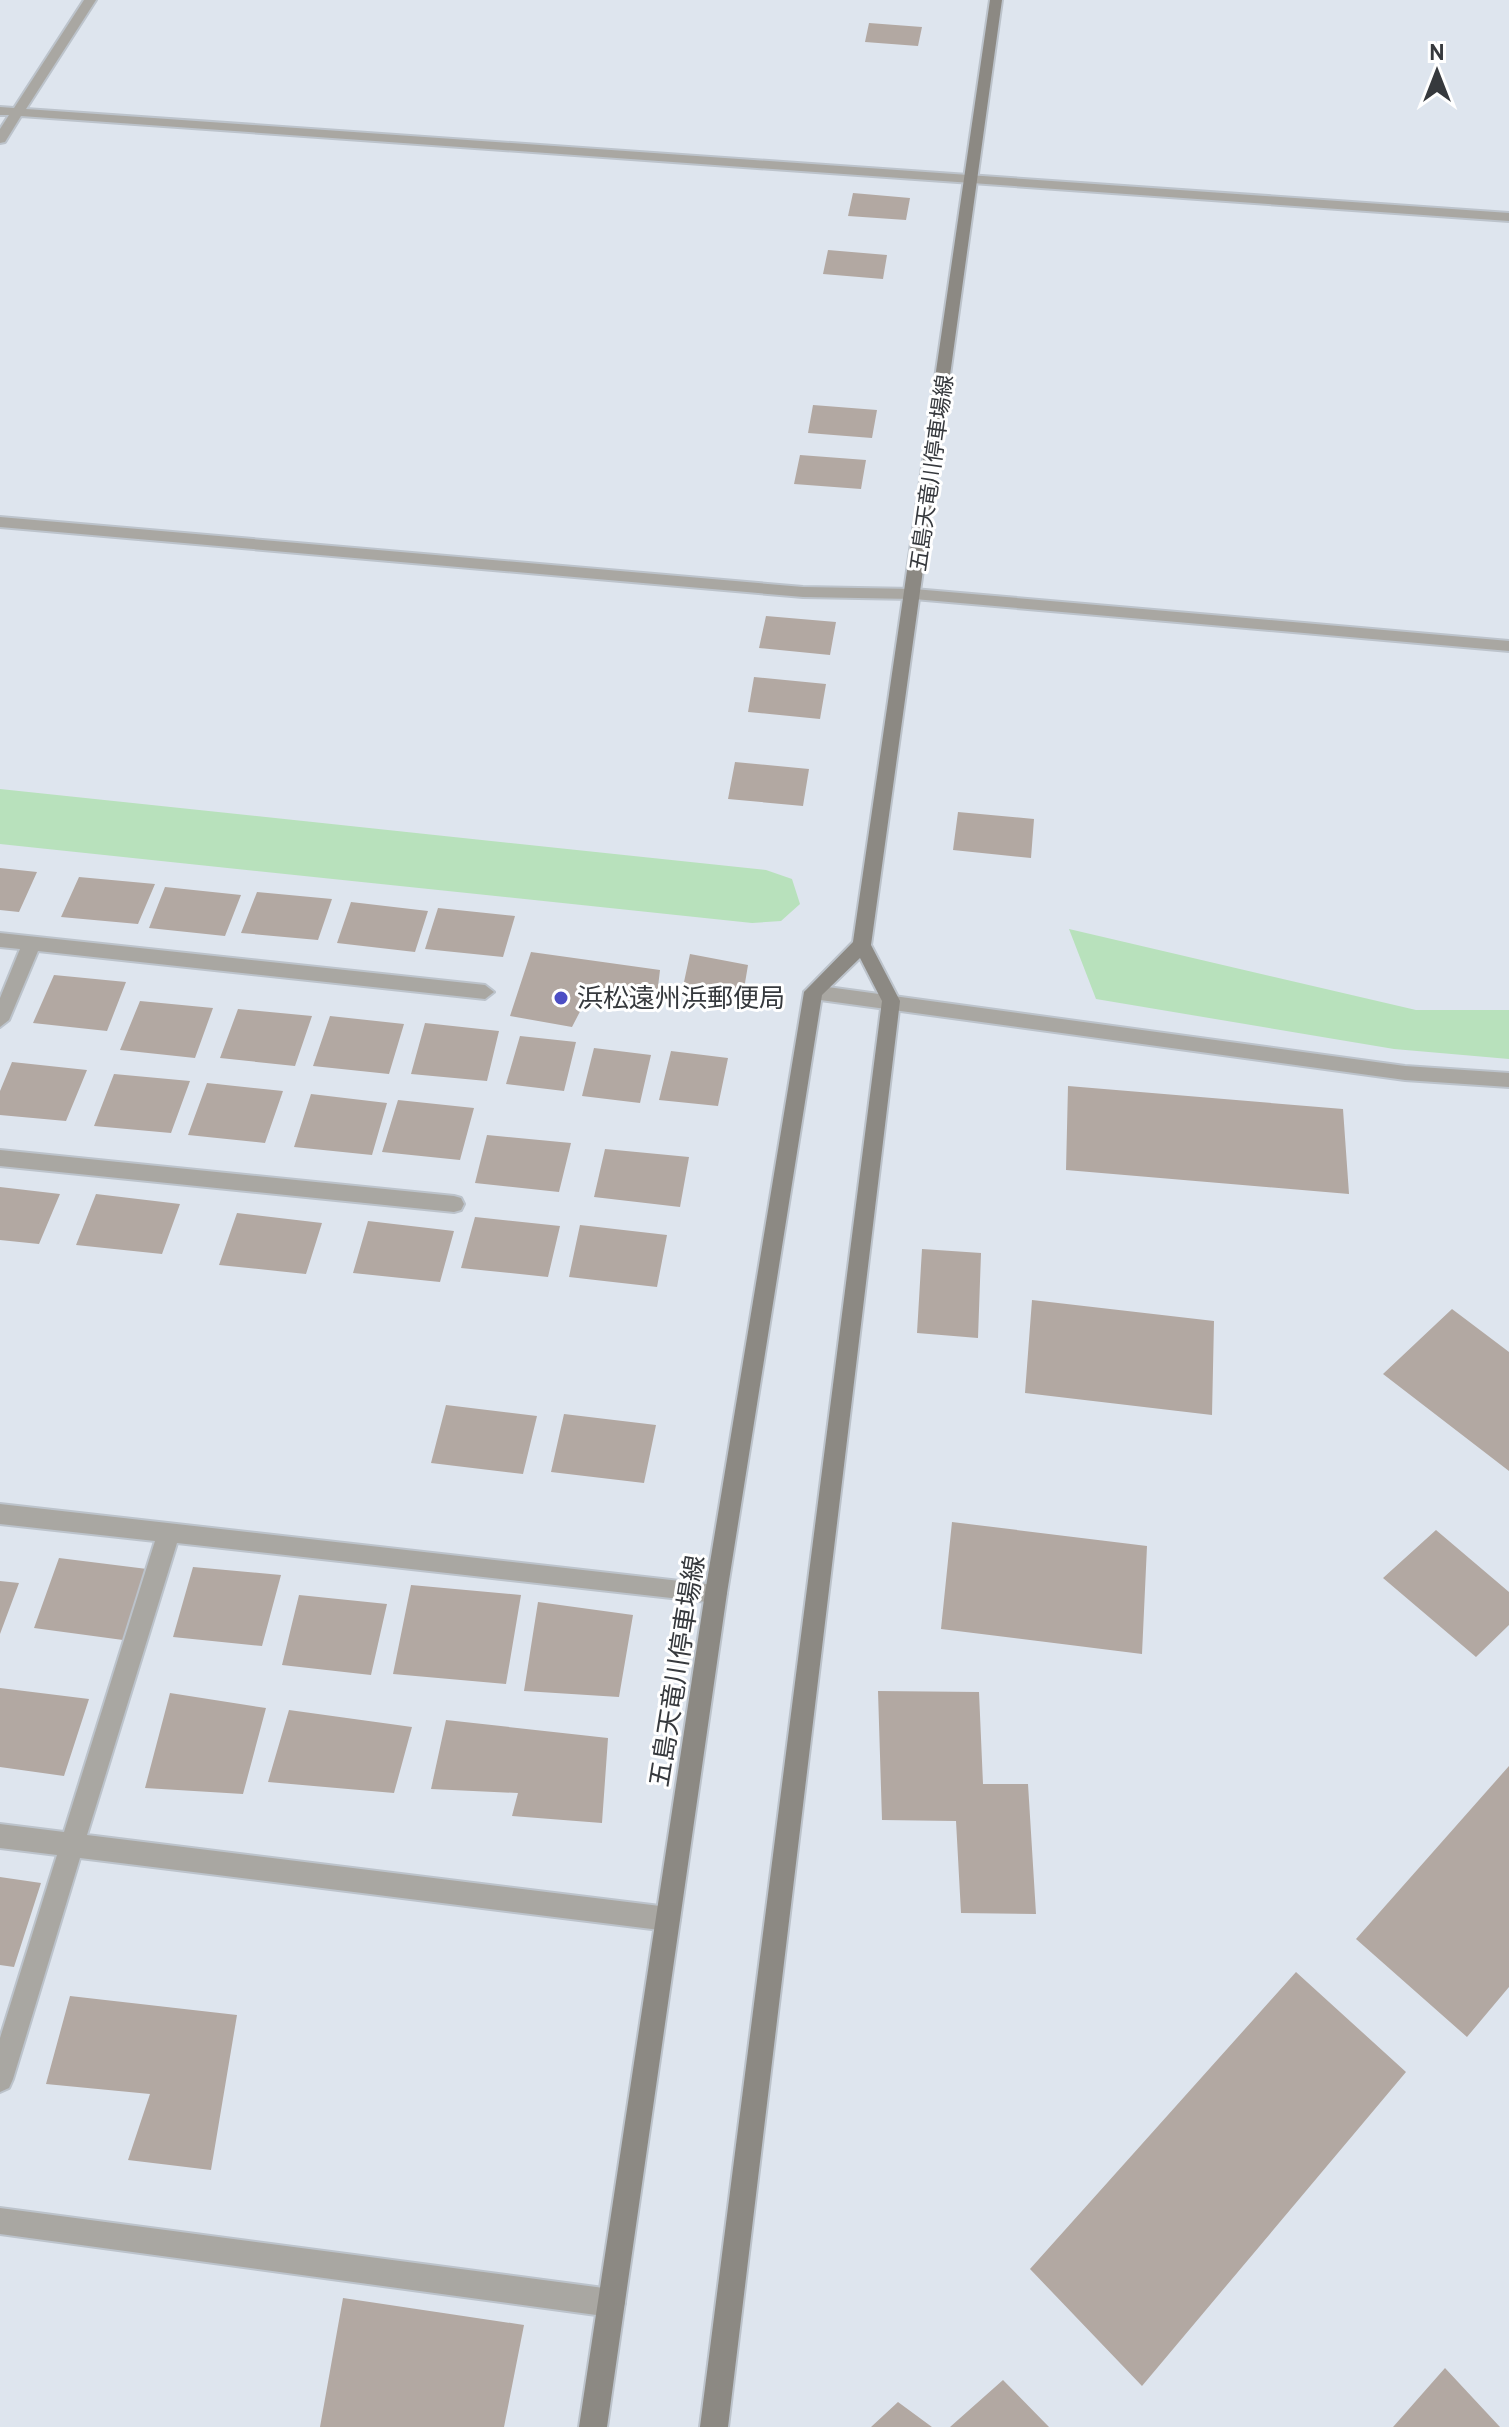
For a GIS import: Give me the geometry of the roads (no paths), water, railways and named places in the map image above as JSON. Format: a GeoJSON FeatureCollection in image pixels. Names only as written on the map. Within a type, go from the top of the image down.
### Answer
{"type":"FeatureCollection","features":[{"type":"Feature","properties":{"kind":"main road","name":"五島天竜川停車場線"},"geometry":{"type":"LineString","coordinates":[[862,945],[973,180],[996,0]]}},
{"type":"Feature","properties":{"kind":"main road"},"geometry":{"type":"LineString","coordinates":[[714,2427],[891,1001],[862,945],[813,992]]}},
{"type":"Feature","properties":{"kind":"main road","name":"五島天竜川停車場線"},"geometry":{"type":"LineString","coordinates":[[593,2427],[716,1593],[813,992]]}},
{"type":"Feature","properties":{"kind":"street"},"geometry":{"type":"LineString","coordinates":[[0,139],[90,0]]}},
{"type":"Feature","properties":{"kind":"street"},"geometry":{"type":"LineString","coordinates":[[0,111],[1509,217]]}},
{"type":"Feature","properties":{"kind":"street"},"geometry":{"type":"LineString","coordinates":[[0,522],[803,592],[914,594],[1509,646]]}},
{"type":"Feature","properties":{"kind":"street"},"geometry":{"type":"LineString","coordinates":[[0,940],[485,992]]}},
{"type":"Feature","properties":{"kind":"street"},"geometry":{"type":"LineString","coordinates":[[0,1020],[32,943]]}},
{"type":"Feature","properties":{"kind":"street"},"geometry":{"type":"LineString","coordinates":[[813,992],[1405,1073],[1509,1080]]}},
{"type":"Feature","properties":{"kind":"street"},"geometry":{"type":"LineString","coordinates":[[0,1158],[454,1204]]}},
{"type":"Feature","properties":{"kind":"street"},"geometry":{"type":"LineString","coordinates":[[0,1514],[716,1593]]}},
{"type":"Feature","properties":{"kind":"street"},"geometry":{"type":"LineString","coordinates":[[0,2079],[169,1532]]}},
{"type":"Feature","properties":{"kind":"street"},"geometry":{"type":"LineString","coordinates":[[0,1836],[668,1919]]}},
{"type":"Feature","properties":{"kind":"street"},"geometry":{"type":"LineString","coordinates":[[0,2221],[611,2303]]}},
{"type":"Feature","properties":{"kind":"place","name":"浜松遠州浜郵便局"},"geometry":{"type":"Point","coordinates":[561,998]}}]}
